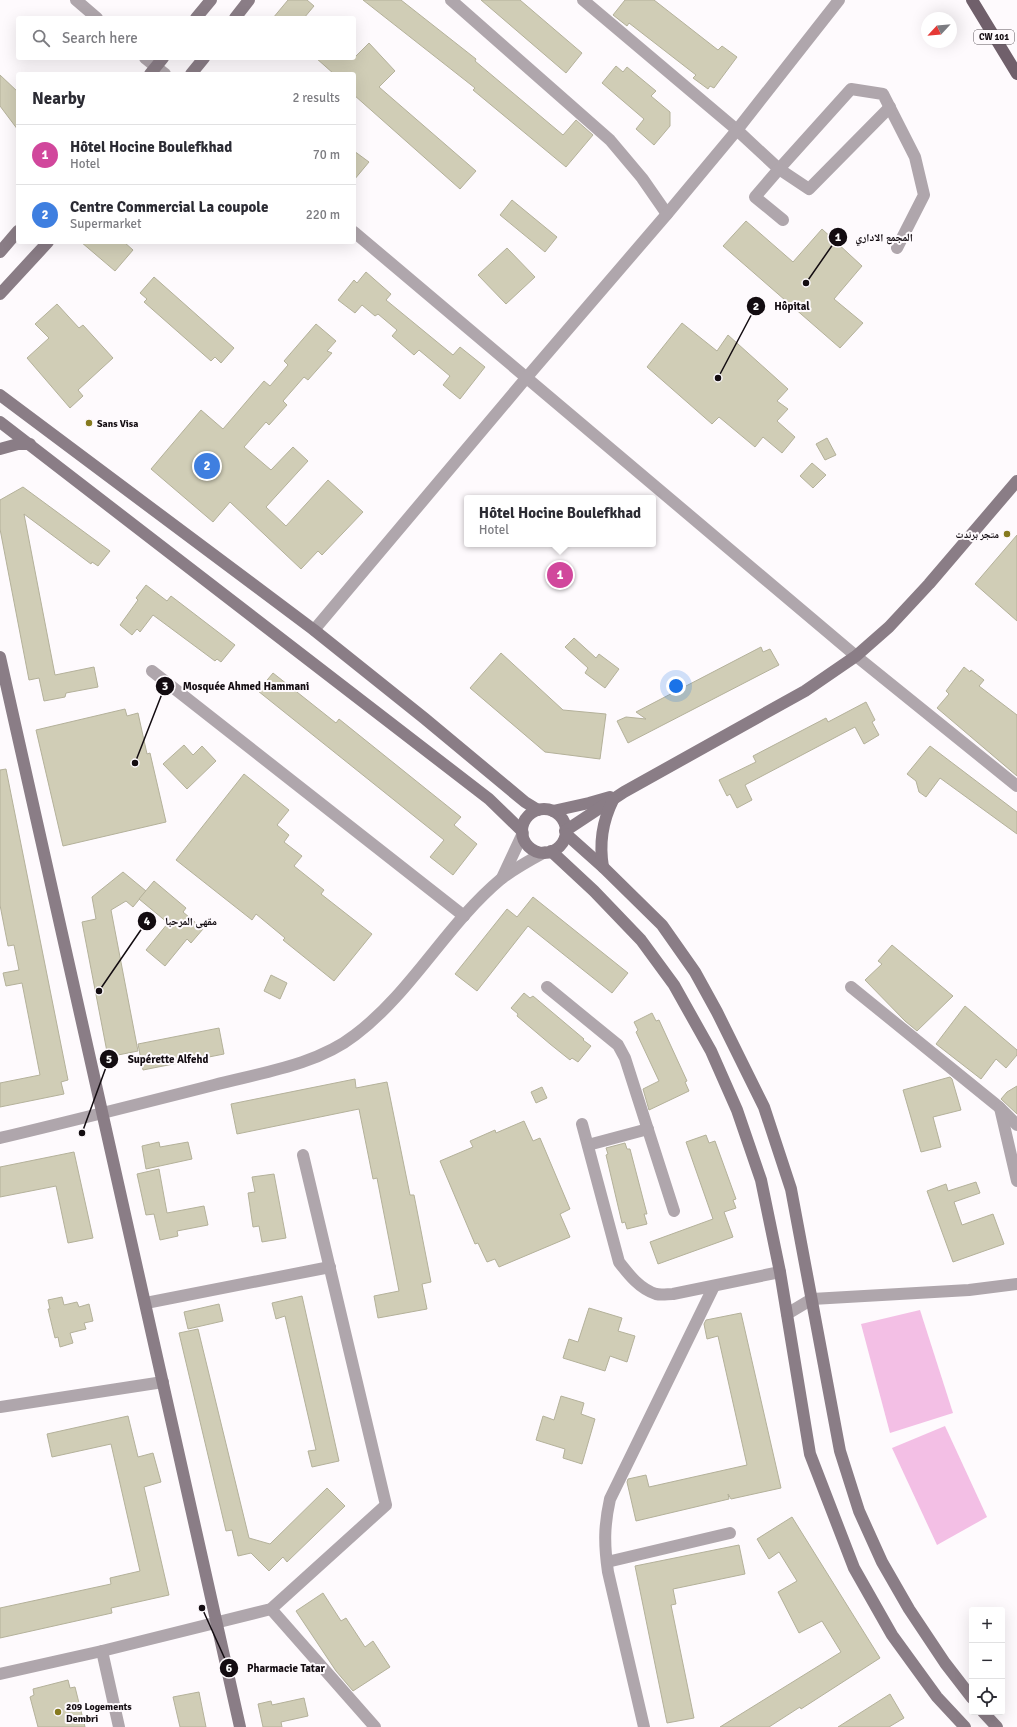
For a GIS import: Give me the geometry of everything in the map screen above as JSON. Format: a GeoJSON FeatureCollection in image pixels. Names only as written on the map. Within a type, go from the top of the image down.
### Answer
{"type":"FeatureCollection","features":[{"type":"Feature","properties":{"kind":"main road"},"geometry":{"type":"LineString","coordinates":[[198,16],[211,0]]}},
{"type":"Feature","properties":{"kind":"main road"},"geometry":{"type":"LineString","coordinates":[[237,16],[249,0]]}},
{"type":"Feature","properties":{"kind":"main road","name":"CW 101"},"geometry":{"type":"LineString","coordinates":[[972,0],[1017,74]]}},
{"type":"Feature","properties":{"kind":"main road"},"geometry":{"type":"LineString","coordinates":[[193,72],[202,60]]}},
{"type":"Feature","properties":{"kind":"main road"},"geometry":{"type":"LineString","coordinates":[[0,252],[16,233]]}},
{"type":"Feature","properties":{"kind":"main road"},"geometry":{"type":"LineString","coordinates":[[0,294],[46,244]]}},
{"type":"Feature","properties":{"kind":"main road"},"geometry":{"type":"LineString","coordinates":[[0,395],[314,630],[525,802],[538,810]]}},
{"type":"Feature","properties":{"kind":"main road"},"geometry":{"type":"LineString","coordinates":[[0,422],[489,799],[523,832],[527,844],[532,848],[548,852],[594,891],[641,940],[674,985],[693,1016],[737,1110],[761,1180],[780,1272],[810,1454],[854,1568],[892,1635],[937,1697],[965,1727]]}},
{"type":"Feature","properties":{"kind":"main road"},"geometry":{"type":"LineString","coordinates":[[0,449],[18,444],[30,444]]}},
{"type":"Feature","properties":{"kind":"main road"},"geometry":{"type":"LineString","coordinates":[[566,833],[624,792],[805,691],[856,656],[889,627],[919,595],[1017,481]]}},
{"type":"Feature","properties":{"kind":"main road"},"geometry":{"type":"LineString","coordinates":[[0,657],[240,1727]]}},
{"type":"Feature","properties":{"kind":"main road"},"geometry":{"type":"LineString","coordinates":[[553,811],[589,803],[624,792]]}},
{"type":"Feature","properties":{"kind":"main road"},"geometry":{"type":"LineString","coordinates":[[603,867],[601,850],[602,832],[606,816],[613,800]]}},
{"type":"Feature","properties":{"kind":"main road"},"geometry":{"type":"LineString","coordinates":[[523,832],[526,818],[538,810],[546,809],[559,815],[564,821],[566,833],[563,842],[548,852]]}},
{"type":"Feature","properties":{"kind":"main road"},"geometry":{"type":"LineString","coordinates":[[566,833],[603,867],[662,926],[695,972],[717,1012],[764,1106],[791,1189],[840,1451],[859,1511],[882,1562],[909,1609],[945,1663],[969,1694]]}},
{"type":"Feature","properties":{"kind":"main road"},"geometry":{"type":"LineString","coordinates":[[986,1715],[997,1727]]}},
{"type":"Feature","properties":{"kind":"street"},"geometry":{"type":"LineString","coordinates":[[76,0],[96,16]]}},
{"type":"Feature","properties":{"kind":"street"},"geometry":{"type":"LineString","coordinates":[[451,0],[610,140],[642,178],[667,214]]}},
{"type":"Feature","properties":{"kind":"street"},"geometry":{"type":"LineString","coordinates":[[583,0],[737,130],[779,169],[809,189],[890,107]]}},
{"type":"Feature","properties":{"kind":"street"},"geometry":{"type":"LineString","coordinates":[[314,630],[737,130],[839,0]]}},
{"type":"Feature","properties":{"kind":"street"},"geometry":{"type":"LineString","coordinates":[[148,60],[158,68]]}},
{"type":"Feature","properties":{"kind":"street"},"geometry":{"type":"LineString","coordinates":[[783,220],[755,197],[851,89],[883,94],[915,157],[924,195],[897,248]]}},
{"type":"Feature","properties":{"kind":"street"},"geometry":{"type":"LineString","coordinates":[[356,234],[856,656],[1017,786]]}},
{"type":"Feature","properties":{"kind":"street"},"geometry":{"type":"LineString","coordinates":[[152,671],[464,916]]}},
{"type":"Feature","properties":{"kind":"street"},"geometry":{"type":"LineString","coordinates":[[502,879],[523,832]]}},
{"type":"Feature","properties":{"kind":"street"},"geometry":{"type":"LineString","coordinates":[[0,1138],[267,1072],[322,1056],[354,1036],[379,1016],[464,916],[502,879],[548,852]]}},
{"type":"Feature","properties":{"kind":"street"},"geometry":{"type":"LineString","coordinates":[[547,987],[618,1045],[626,1058],[674,1211]]}},
{"type":"Feature","properties":{"kind":"street"},"geometry":{"type":"LineString","coordinates":[[851,987],[999,1107],[1017,1125]]}},
{"type":"Feature","properties":{"kind":"street"},"geometry":{"type":"LineString","coordinates":[[999,1107],[1017,1181]]}},
{"type":"Feature","properties":{"kind":"street"},"geometry":{"type":"LineString","coordinates":[[582,1124],[619,1262],[629,1275],[641,1286],[657,1294],[673,1294],[780,1272]]}},
{"type":"Feature","properties":{"kind":"street"},"geometry":{"type":"LineString","coordinates":[[588,1145],[648,1129]]}},
{"type":"Feature","properties":{"kind":"street"},"geometry":{"type":"LineString","coordinates":[[0,1674],[102,1651],[216,1621],[271,1609],[386,1504],[303,1156]]}},
{"type":"Feature","properties":{"kind":"street"},"geometry":{"type":"LineString","coordinates":[[146,1303],[330,1267]]}},
{"type":"Feature","properties":{"kind":"street"},"geometry":{"type":"LineString","coordinates":[[787,1314],[812,1299],[969,1290],[1017,1284]]}},
{"type":"Feature","properties":{"kind":"street"},"geometry":{"type":"LineString","coordinates":[[644,1727],[607,1562],[605,1550],[605,1523],[610,1498],[714,1286]]}},
{"type":"Feature","properties":{"kind":"street"},"geometry":{"type":"LineString","coordinates":[[0,1407],[163,1382]]}},
{"type":"Feature","properties":{"kind":"street"},"geometry":{"type":"LineString","coordinates":[[607,1562],[730,1533]]}},
{"type":"Feature","properties":{"kind":"street"},"geometry":{"type":"LineString","coordinates":[[271,1609],[375,1727]]}},
{"type":"Feature","properties":{"kind":"street"},"geometry":{"type":"LineString","coordinates":[[102,1651],[119,1727]]}},
{"type":"Feature","properties":{"kind":"shaded area"},"geometry":{"type":"Polygon","coordinates":[[[920,1310],[953,1413],[890,1433],[861,1324],[920,1310]]]}},
{"type":"Feature","properties":{"kind":"shaded area"},"geometry":{"type":"Polygon","coordinates":[[[945,1426],[987,1517],[937,1545],[892,1448],[945,1426]]]}},
{"type":"Feature","properties":{"kind":"building"},"geometry":{"type":"Polygon","coordinates":[[[288,0],[307,0],[314,6],[306,16],[275,16],[288,0]]]}},
{"type":"Feature","properties":{"kind":"building"},"geometry":{"type":"Polygon","coordinates":[[[363,0],[401,0],[476,59],[475,61],[563,135],[576,120],[593,135],[566,167],[473,90],[475,88],[363,0]]]}},
{"type":"Feature","properties":{"kind":"building"},"geometry":{"type":"Polygon","coordinates":[[[481,0],[520,0],[582,53],[566,73],[481,0]]]}},
{"type":"Feature","properties":{"kind":"building"},"geometry":{"type":"Polygon","coordinates":[[[625,0],[654,0],[718,50],[722,46],[737,57],[714,88],[710,86],[708,89],[693,78],[696,75],[629,23],[627,26],[613,15],[625,0]]]}},
{"type":"Feature","properties":{"kind":"building"},"geometry":{"type":"Polygon","coordinates":[[[369,43],[395,71],[379,87],[476,171],[460,189],[356,97],[356,72],[332,72],[318,60],[356,60],[356,56],[369,43]]]}},
{"type":"Feature","properties":{"kind":"building"},"geometry":{"type":"Polygon","coordinates":[[[616,66],[623,72],[627,67],[656,91],[651,96],[670,112],[670,126],[654,145],[636,129],[644,119],[602,83],[616,66]]]}},
{"type":"Feature","properties":{"kind":"building"},"geometry":{"type":"Polygon","coordinates":[[[0,75],[16,90],[16,127],[0,106],[0,75]]]}},
{"type":"Feature","properties":{"kind":"building"},"geometry":{"type":"Polygon","coordinates":[[[356,152],[369,162],[356,178],[356,152]]]}},
{"type":"Feature","properties":{"kind":"building"},"geometry":{"type":"Polygon","coordinates":[[[512,200],[557,237],[545,252],[500,215],[512,200]]]}},
{"type":"Feature","properties":{"kind":"building"},"geometry":{"type":"Polygon","coordinates":[[[746,221],[793,262],[822,229],[862,266],[834,299],[863,323],[840,348],[723,246],[746,221]]]}},
{"type":"Feature","properties":{"kind":"building"},"geometry":{"type":"Polygon","coordinates":[[[83,244],[126,244],[133,250],[115,271],[83,244]]]}},
{"type":"Feature","properties":{"kind":"building"},"geometry":{"type":"Polygon","coordinates":[[[507,248],[535,277],[506,304],[478,275],[507,248]]]}},
{"type":"Feature","properties":{"kind":"building"},"geometry":{"type":"Polygon","coordinates":[[[366,272],[391,294],[386,300],[453,355],[460,347],[485,367],[460,399],[443,385],[450,376],[419,350],[414,355],[392,336],[397,330],[378,314],[375,316],[362,305],[355,313],[338,300],[354,280],[357,283],[366,272]]]}},
{"type":"Feature","properties":{"kind":"building"},"geometry":{"type":"Polygon","coordinates":[[[154,277],[234,348],[221,363],[215,357],[211,361],[144,302],[147,299],[140,293],[154,277]]]}},
{"type":"Feature","properties":{"kind":"building"},"geometry":{"type":"Polygon","coordinates":[[[57,304],[79,328],[83,325],[113,358],[78,390],[83,396],[70,408],[27,358],[49,338],[35,324],[57,304]]]}},
{"type":"Feature","properties":{"kind":"building"},"geometry":{"type":"Polygon","coordinates":[[[682,323],[717,351],[728,335],[788,389],[777,401],[788,409],[777,421],[795,437],[782,453],[763,437],[755,447],[719,417],[712,424],[647,367],[682,323]]]}},
{"type":"Feature","properties":{"kind":"building"},"geometry":{"type":"Polygon","coordinates":[[[316,324],[336,341],[327,351],[332,353],[308,380],[304,377],[283,401],[287,405],[269,425],[266,422],[244,447],[271,470],[293,447],[308,461],[266,507],[286,526],[328,480],[363,512],[322,555],[318,551],[301,569],[230,502],[213,522],[151,469],[201,410],[223,429],[264,381],[270,386],[288,365],[284,361],[316,324]]]}},
{"type":"Feature","properties":{"kind":"building"},"geometry":{"type":"Polygon","coordinates":[[[827,438],[836,455],[825,460],[816,444],[827,438]]]}},
{"type":"Feature","properties":{"kind":"building"},"geometry":{"type":"Polygon","coordinates":[[[812,463],[826,475],[813,488],[800,476],[812,463]]]}},
{"type":"Feature","properties":{"kind":"building"},"geometry":{"type":"Polygon","coordinates":[[[23,487],[110,551],[98,566],[92,562],[91,564],[24,514],[55,675],[94,667],[98,687],[66,693],[65,697],[44,701],[39,678],[29,680],[0,529],[0,500],[23,487]]]}},
{"type":"Feature","properties":{"kind":"building"},"geometry":{"type":"Polygon","coordinates":[[[1017,535],[1017,621],[975,584],[1017,535]]]}},
{"type":"Feature","properties":{"kind":"building"},"geometry":{"type":"Polygon","coordinates":[[[146,585],[167,601],[171,596],[235,645],[221,662],[217,659],[215,661],[153,615],[140,632],[137,629],[132,635],[120,625],[138,600],[136,598],[146,585]]]}},
{"type":"Feature","properties":{"kind":"building"},"geometry":{"type":"Polygon","coordinates":[[[574,638],[596,658],[599,654],[619,669],[605,688],[585,673],[588,668],[565,647],[574,638]]]}},
{"type":"Feature","properties":{"kind":"building"},"geometry":{"type":"Polygon","coordinates":[[[761,647],[763,652],[770,649],[779,665],[628,743],[617,721],[626,717],[646,719],[636,712],[761,647]]]}},
{"type":"Feature","properties":{"kind":"building"},"geometry":{"type":"Polygon","coordinates":[[[501,653],[563,710],[606,714],[600,759],[545,752],[470,688],[501,653]]]}},
{"type":"Feature","properties":{"kind":"building"},"geometry":{"type":"Polygon","coordinates":[[[964,667],[970,672],[971,670],[984,680],[979,686],[1017,715],[1017,776],[937,708],[949,694],[946,691],[964,667]]]}},
{"type":"Feature","properties":{"kind":"building"},"geometry":{"type":"Polygon","coordinates":[[[273,673],[336,723],[339,719],[461,817],[454,825],[477,844],[453,875],[430,857],[444,840],[258,691],[273,673]]]}},
{"type":"Feature","properties":{"kind":"building"},"geometry":{"type":"Polygon","coordinates":[[[866,702],[875,720],[872,722],[879,735],[864,744],[855,727],[745,785],[752,800],[737,808],[730,794],[727,796],[719,780],[756,762],[753,756],[826,718],[828,722],[866,702]]]}},
{"type":"Feature","properties":{"kind":"building"},"geometry":{"type":"Polygon","coordinates":[[[125,709],[127,716],[138,713],[147,754],[150,753],[166,822],[63,846],[36,730],[125,709]]]}},
{"type":"Feature","properties":{"kind":"building"},"geometry":{"type":"Polygon","coordinates":[[[184,745],[193,755],[202,746],[216,761],[187,789],[163,764],[184,745]]]}},
{"type":"Feature","properties":{"kind":"building"},"geometry":{"type":"Polygon","coordinates":[[[930,746],[1017,812],[1017,834],[940,778],[926,797],[919,792],[916,781],[907,774],[930,746]]]}},
{"type":"Feature","properties":{"kind":"building"},"geometry":{"type":"Polygon","coordinates":[[[6,769],[68,1080],[61,1082],[64,1094],[0,1107],[0,1083],[40,1075],[22,983],[6,986],[3,973],[19,970],[14,945],[8,946],[0,905],[0,770],[6,769]]]}},
{"type":"Feature","properties":{"kind":"building"},"geometry":{"type":"Polygon","coordinates":[[[244,774],[289,810],[277,825],[289,835],[284,842],[302,856],[294,866],[324,890],[321,894],[372,934],[334,981],[283,940],[285,938],[256,914],[252,920],[176,860],[244,774]]]}},
{"type":"Feature","properties":{"kind":"building"},"geometry":{"type":"Polygon","coordinates":[[[123,872],[146,891],[133,907],[126,901],[111,910],[138,1051],[108,1057],[82,922],[96,919],[92,897],[123,872]]]}},
{"type":"Feature","properties":{"kind":"building"},"geometry":{"type":"Polygon","coordinates":[[[154,881],[186,908],[183,912],[203,929],[191,943],[187,939],[165,966],[146,950],[168,923],[139,899],[154,881]]]}},
{"type":"Feature","properties":{"kind":"building"},"geometry":{"type":"Polygon","coordinates":[[[533,897],[628,973],[612,993],[528,926],[477,991],[455,974],[507,909],[517,917],[533,897]]]}},
{"type":"Feature","properties":{"kind":"building"},"geometry":{"type":"Polygon","coordinates":[[[892,945],[953,996],[917,1031],[905,1021],[865,980],[882,964],[878,961],[892,945]]]}},
{"type":"Feature","properties":{"kind":"building"},"geometry":{"type":"Polygon","coordinates":[[[271,975],[287,983],[280,999],[264,991],[271,975]]]}},
{"type":"Feature","properties":{"kind":"building"},"geometry":{"type":"Polygon","coordinates":[[[524,993],[530,998],[533,996],[591,1046],[578,1062],[572,1058],[570,1060],[517,1016],[518,1014],[511,1008],[524,993]]]}},
{"type":"Feature","properties":{"kind":"building"},"geometry":{"type":"Polygon","coordinates":[[[965,1006],[1017,1050],[1017,1055],[1006,1068],[996,1059],[981,1079],[936,1044],[965,1006]]]}},
{"type":"Feature","properties":{"kind":"building"},"geometry":{"type":"Polygon","coordinates":[[[652,1013],[656,1021],[659,1020],[687,1081],[685,1082],[689,1091],[649,1110],[643,1089],[659,1081],[636,1032],[638,1030],[634,1022],[652,1013]]]}},
{"type":"Feature","properties":{"kind":"building"},"geometry":{"type":"Polygon","coordinates":[[[219,1028],[224,1054],[143,1070],[138,1044],[219,1028]]]}},
{"type":"Feature","properties":{"kind":"building"},"geometry":{"type":"Polygon","coordinates":[[[950,1077],[952,1079],[961,1110],[933,1117],[941,1147],[921,1152],[903,1090],[950,1077]]]}},
{"type":"Feature","properties":{"kind":"building"},"geometry":{"type":"Polygon","coordinates":[[[355,1079],[356,1088],[387,1082],[410,1195],[414,1195],[431,1282],[422,1284],[427,1309],[378,1318],[374,1296],[399,1291],[377,1178],[373,1179],[359,1109],[237,1134],[231,1104],[355,1079]]]}},
{"type":"Feature","properties":{"kind":"building"},"geometry":{"type":"Polygon","coordinates":[[[1017,1086],[1017,1114],[1001,1099],[1007,1092],[1017,1086]]]}},
{"type":"Feature","properties":{"kind":"building"},"geometry":{"type":"Polygon","coordinates":[[[542,1087],[547,1098],[536,1103],[531,1092],[542,1087]]]}},
{"type":"Feature","properties":{"kind":"building"},"geometry":{"type":"Polygon","coordinates":[[[524,1121],[533,1141],[540,1138],[570,1209],[560,1214],[570,1237],[499,1267],[495,1259],[487,1262],[478,1243],[475,1244],[440,1161],[473,1147],[470,1141],[495,1130],[496,1133],[524,1121]]]}},
{"type":"Feature","properties":{"kind":"building"},"geometry":{"type":"Polygon","coordinates":[[[706,1135],[709,1143],[715,1141],[736,1199],[733,1200],[736,1208],[724,1212],[733,1237],[658,1264],[650,1242],[713,1219],[686,1142],[706,1135]]]}},
{"type":"Feature","properties":{"kind":"building"},"geometry":{"type":"Polygon","coordinates":[[[159,1142],[160,1147],[188,1142],[192,1159],[146,1169],[142,1146],[159,1142]]]}},
{"type":"Feature","properties":{"kind":"building"},"geometry":{"type":"Polygon","coordinates":[[[625,1143],[627,1149],[630,1149],[647,1214],[644,1214],[647,1224],[627,1229],[625,1222],[622,1223],[606,1155],[608,1154],[606,1148],[625,1143]]]}},
{"type":"Feature","properties":{"kind":"building"},"geometry":{"type":"Polygon","coordinates":[[[74,1152],[93,1238],[68,1243],[56,1186],[0,1197],[0,1167],[74,1152]]]}},
{"type":"Feature","properties":{"kind":"building"},"geometry":{"type":"Polygon","coordinates":[[[159,1169],[167,1213],[204,1206],[208,1225],[177,1231],[178,1236],[160,1240],[154,1214],[146,1215],[137,1174],[159,1169]]]}},
{"type":"Feature","properties":{"kind":"building"},"geometry":{"type":"Polygon","coordinates":[[[274,1174],[286,1238],[262,1242],[259,1226],[253,1227],[248,1193],[255,1192],[252,1177],[274,1174]]]}},
{"type":"Feature","properties":{"kind":"building"},"geometry":{"type":"Polygon","coordinates":[[[976,1182],[980,1193],[954,1202],[962,1225],[993,1214],[1004,1244],[953,1262],[927,1191],[946,1184],[948,1191],[976,1182]]]}},
{"type":"Feature","properties":{"kind":"building"},"geometry":{"type":"Polygon","coordinates":[[[302,1296],[339,1461],[312,1467],[308,1451],[316,1450],[285,1316],[276,1319],[272,1303],[302,1296]]]}},
{"type":"Feature","properties":{"kind":"building"},"geometry":{"type":"Polygon","coordinates":[[[62,1297],[64,1305],[77,1302],[79,1307],[89,1304],[93,1321],[84,1323],[86,1329],[70,1333],[73,1343],[60,1347],[58,1337],[55,1338],[48,1309],[50,1309],[48,1300],[62,1297]]]}},
{"type":"Feature","properties":{"kind":"building"},"geometry":{"type":"Polygon","coordinates":[[[219,1304],[223,1321],[188,1329],[184,1312],[219,1304]]]}},
{"type":"Feature","properties":{"kind":"building"},"geometry":{"type":"Polygon","coordinates":[[[589,1308],[622,1318],[618,1331],[635,1336],[627,1362],[610,1356],[605,1371],[563,1358],[569,1339],[578,1342],[589,1308]]]}},
{"type":"Feature","properties":{"kind":"building"},"geometry":{"type":"Polygon","coordinates":[[[741,1313],[781,1488],[731,1499],[728,1494],[729,1499],[636,1521],[627,1482],[628,1479],[646,1475],[649,1487],[747,1465],[718,1336],[707,1339],[704,1324],[706,1320],[741,1313]]]}},
{"type":"Feature","properties":{"kind":"building"},"geometry":{"type":"Polygon","coordinates":[[[198,1329],[249,1538],[270,1544],[327,1488],[345,1506],[287,1562],[283,1557],[269,1571],[251,1553],[238,1556],[232,1530],[226,1531],[179,1333],[198,1329]]]}},
{"type":"Feature","properties":{"kind":"building"},"geometry":{"type":"Polygon","coordinates":[[[561,1396],[584,1403],[581,1414],[595,1419],[582,1464],[563,1458],[565,1449],[536,1440],[543,1416],[554,1420],[561,1396]]]}},
{"type":"Feature","properties":{"kind":"building"},"geometry":{"type":"Polygon","coordinates":[[[128,1416],[138,1457],[153,1453],[161,1482],[144,1487],[169,1595],[111,1608],[112,1613],[0,1638],[0,1608],[111,1584],[110,1578],[140,1571],[111,1444],[52,1457],[47,1434],[128,1416]]]}},
{"type":"Feature","properties":{"kind":"building"},"geometry":{"type":"Polygon","coordinates":[[[792,1517],[880,1658],[801,1709],[800,1707],[769,1727],[720,1727],[841,1652],[822,1621],[799,1633],[778,1592],[797,1581],[779,1552],[769,1559],[757,1539],[792,1517]]]}},
{"type":"Feature","properties":{"kind":"building"},"geometry":{"type":"Polygon","coordinates":[[[739,1545],[745,1574],[673,1589],[676,1604],[671,1605],[694,1718],[667,1723],[635,1566],[739,1545]]]}},
{"type":"Feature","properties":{"kind":"building"},"geometry":{"type":"Polygon","coordinates":[[[323,1593],[341,1621],[346,1618],[365,1647],[373,1641],[390,1667],[353,1691],[336,1671],[296,1611],[323,1593]]]}},
{"type":"Feature","properties":{"kind":"building","name":"209 Logements Dembri"},"geometry":{"type":"Polygon","coordinates":[[[68,1680],[70,1688],[75,1687],[85,1727],[38,1727],[30,1697],[34,1695],[33,1689],[68,1680]]]}},
{"type":"Feature","properties":{"kind":"building"},"geometry":{"type":"Polygon","coordinates":[[[199,1692],[206,1727],[180,1727],[173,1697],[199,1692]]]}},
{"type":"Feature","properties":{"kind":"building"},"geometry":{"type":"Polygon","coordinates":[[[890,1694],[904,1718],[889,1727],[838,1727],[890,1694]]]}},
{"type":"Feature","properties":{"kind":"building"},"geometry":{"type":"Polygon","coordinates":[[[304,1698],[308,1716],[281,1722],[282,1727],[263,1727],[258,1704],[271,1701],[272,1705],[304,1698]]]}},
{"type":"Feature","properties":{"kind":"place","name":"المجمع الاداري"},"geometry":{"type":"Point","coordinates":[806,283]}},
{"type":"Feature","properties":{"kind":"place","name":"Hôpital"},"geometry":{"type":"Point","coordinates":[718,378]}},
{"type":"Feature","properties":{"kind":"place","name":"Sans Visa"},"geometry":{"type":"Point","coordinates":[89,423]}},
{"type":"Feature","properties":{"kind":"place","name":"Centre Commercial La coupole"},"geometry":{"type":"Point","coordinates":[207,466]}},
{"type":"Feature","properties":{"kind":"place","name":"متجر برندت"},"geometry":{"type":"Point","coordinates":[1007,534]}},
{"type":"Feature","properties":{"kind":"place","name":"Hôtel Hocine Boulefkhad"},"geometry":{"type":"Point","coordinates":[560,575]}},
{"type":"Feature","properties":{"kind":"place","name":"Mosquée Ahmed Hammani"},"geometry":{"type":"Point","coordinates":[135,763]}},
{"type":"Feature","properties":{"kind":"place","name":"مقهى المرحبا"},"geometry":{"type":"Point","coordinates":[99,991]}},
{"type":"Feature","properties":{"kind":"place","name":"Supérette Alfehd"},"geometry":{"type":"Point","coordinates":[82,1133]}},
{"type":"Feature","properties":{"kind":"place","name":"Pharmacie Tatar"},"geometry":{"type":"Point","coordinates":[202,1608]}},
{"type":"Feature","properties":{"kind":"place","name":"209 Logements Dembri"},"geometry":{"type":"Point","coordinates":[58,1712]}}]}
